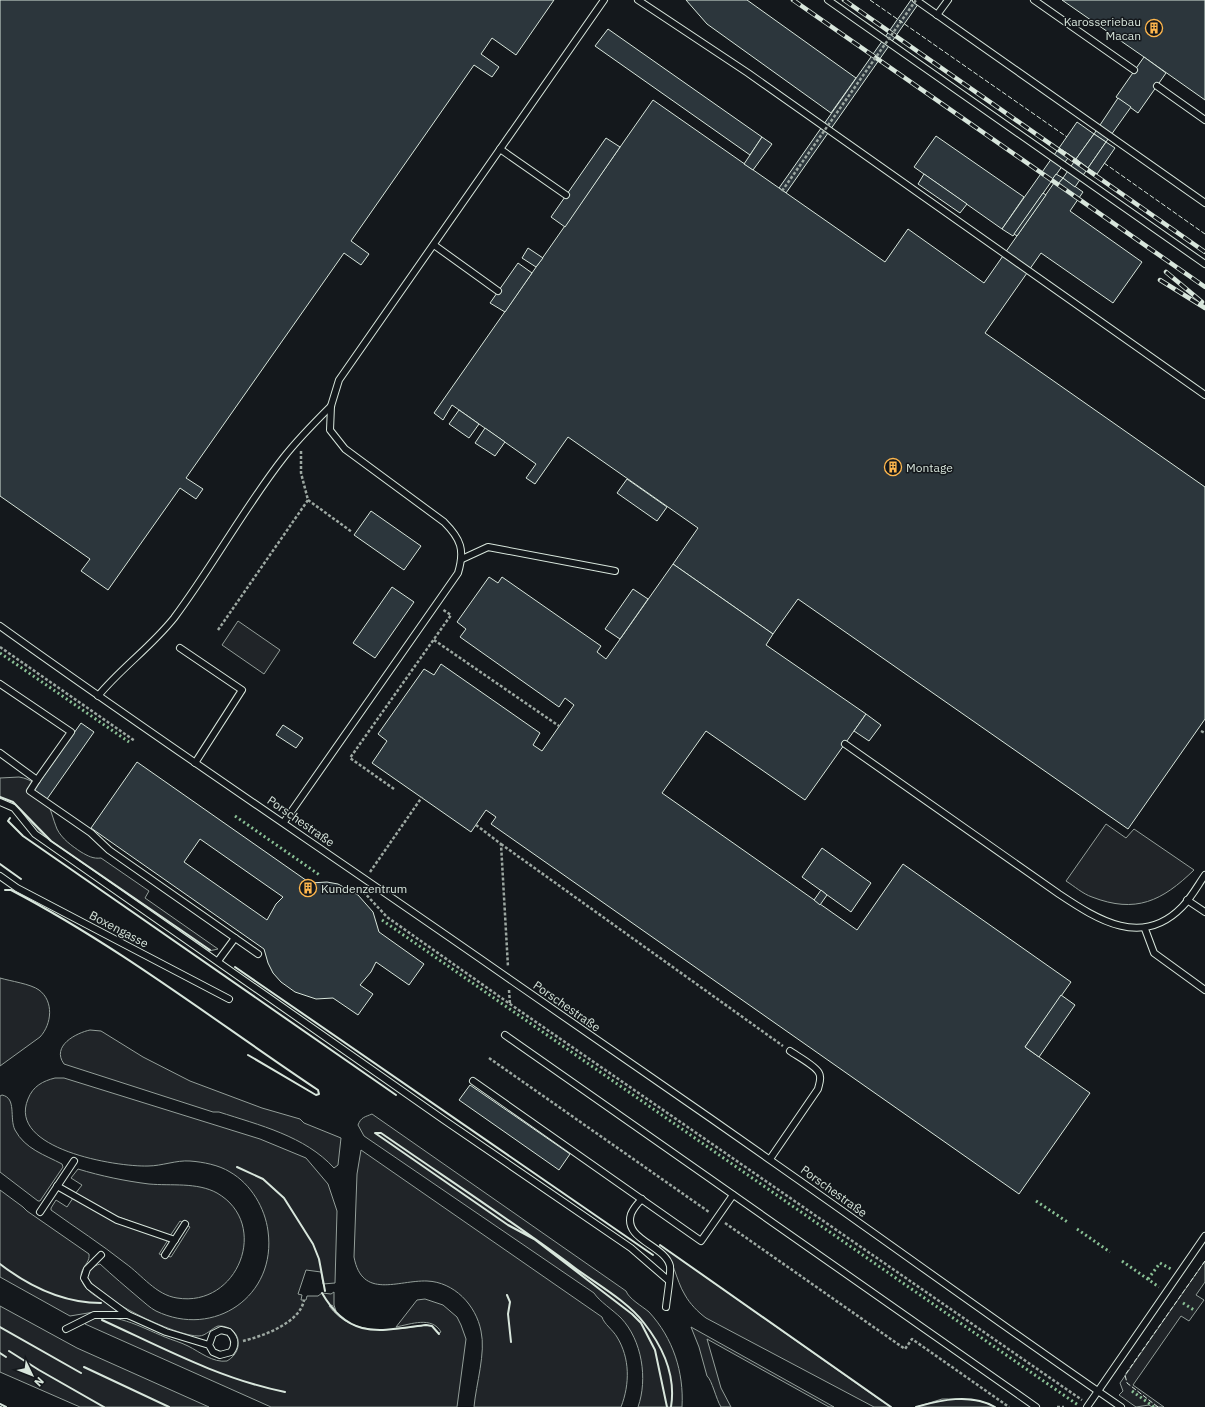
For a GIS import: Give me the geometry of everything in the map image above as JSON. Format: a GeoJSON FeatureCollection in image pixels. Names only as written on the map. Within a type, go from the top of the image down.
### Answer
{"type":"FeatureCollection","features":[{"type":"Feature","properties":{"kind":"lane"},"geometry":{"type":"LineString","coordinates":[[284,822],[458,573],[462,559],[461,547],[455,533],[444,522],[345,449],[330,430],[331,406],[339,380],[604,0]]}},
{"type":"Feature","properties":{"kind":"lane"},"geometry":{"type":"LineString","coordinates":[[638,0],[748,73],[1205,395]]}},
{"type":"Feature","properties":{"kind":"lane"},"geometry":{"type":"LineString","coordinates":[[828,0],[1205,264]]}},
{"type":"Feature","properties":{"kind":"lane"},"geometry":{"type":"LineString","coordinates":[[916,0],[1205,203]]}},
{"type":"Feature","properties":{"kind":"lane"},"geometry":{"type":"LineString","coordinates":[[937,15],[948,0]]}},
{"type":"Feature","properties":{"kind":"lane"},"geometry":{"type":"LineString","coordinates":[[1034,0],[1134,70]]}},
{"type":"Feature","properties":{"kind":"lane"},"geometry":{"type":"LineString","coordinates":[[1157,86],[1205,120]]}},
{"type":"Feature","properties":{"kind":"lane"},"geometry":{"type":"LineString","coordinates":[[500,149],[566,195]]}},
{"type":"Feature","properties":{"kind":"lane"},"geometry":{"type":"LineString","coordinates":[[434,245],[498,291]]}},
{"type":"Feature","properties":{"kind":"lane"},"geometry":{"type":"LineString","coordinates":[[98,696],[107,685],[145,650],[173,618],[203,577],[283,458],[301,436],[331,406]]}},
{"type":"Feature","properties":{"kind":"lane"},"geometry":{"type":"LineString","coordinates":[[462,559],[488,547],[615,571]]}},
{"type":"Feature","properties":{"kind":"lane","name":"Porschestraße"},"geometry":{"type":"LineString","coordinates":[[0,626],[98,696],[284,822],[508,979],[770,1159],[946,1286],[1002,1322],[1121,1407]]}},
{"type":"Feature","properties":{"kind":"lane"},"geometry":{"type":"LineString","coordinates":[[180,648],[242,690],[195,762]]}},
{"type":"Feature","properties":{"kind":"lane"},"geometry":{"type":"LineString","coordinates":[[0,684],[71,732],[30,791],[91,833],[109,850],[258,954]]}},
{"type":"Feature","properties":{"kind":"lane"},"geometry":{"type":"LineString","coordinates":[[844,744],[1080,908],[1113,924],[1132,929],[1145,928],[1159,924],[1175,913],[1187,900],[1205,875]]}},
{"type":"Feature","properties":{"kind":"lane"},"geometry":{"type":"LineString","coordinates":[[0,753],[37,780]]}},
{"type":"Feature","properties":{"kind":"lane"},"geometry":{"type":"LineString","coordinates":[[0,802],[14,808],[35,834],[631,1248],[668,1280]]}},
{"type":"Feature","properties":{"kind":"lane","name":"Boxengasse"},"geometry":{"type":"LineString","coordinates":[[0,876],[17,888],[229,999]]}},
{"type":"Feature","properties":{"kind":"lane"},"geometry":{"type":"LineString","coordinates":[[1187,900],[1205,912]]}},
{"type":"Feature","properties":{"kind":"lane"},"geometry":{"type":"LineString","coordinates":[[1145,928],[1154,953],[1205,990]]}},
{"type":"Feature","properties":{"kind":"lane"},"geometry":{"type":"LineString","coordinates":[[218,961],[235,938]]}},
{"type":"Feature","properties":{"kind":"lane"},"geometry":{"type":"LineString","coordinates":[[505,1035],[1036,1407]]}},
{"type":"Feature","properties":{"kind":"lane"},"geometry":{"type":"LineString","coordinates":[[770,1159],[818,1089],[821,1080],[820,1073],[790,1051]]}},
{"type":"Feature","properties":{"kind":"lane"},"geometry":{"type":"LineString","coordinates":[[473,1082],[701,1241],[733,1195]]}},
{"type":"Feature","properties":{"kind":"lane"},"geometry":{"type":"LineString","coordinates":[[40,1212],[74,1161]]}},
{"type":"Feature","properties":{"kind":"lane"},"geometry":{"type":"LineString","coordinates":[[57,1186],[118,1220],[175,1240]]}},
{"type":"Feature","properties":{"kind":"lane"},"geometry":{"type":"LineString","coordinates":[[642,1199],[631,1214],[630,1223],[633,1231],[664,1255],[670,1267],[666,1307]]}},
{"type":"Feature","properties":{"kind":"lane"},"geometry":{"type":"LineString","coordinates":[[165,1256],[185,1224]]}},
{"type":"Feature","properties":{"kind":"lane"},"geometry":{"type":"LineString","coordinates":[[1088,1406],[1205,1236]]}},
{"type":"Feature","properties":{"kind":"lane"},"geometry":{"type":"LineString","coordinates":[[101,1255],[87,1269],[84,1278],[89,1286],[128,1315],[166,1332],[209,1345],[216,1354],[224,1355],[231,1352],[234,1344],[232,1336],[221,1330],[213,1334],[209,1345]]}},
{"type":"Feature","properties":{"kind":"lane"},"geometry":{"type":"LineString","coordinates":[[66,1329],[94,1315],[128,1315]]}},
{"type":"Feature","properties":{"kind":"path"},"geometry":{"type":"LineString","coordinates":[[782,191],[916,0]]}},
{"type":"Feature","properties":{"kind":"path"},"geometry":{"type":"LineString","coordinates":[[301,436],[301,473],[308,500],[352,532]]}},
{"type":"Feature","properties":{"kind":"path"},"geometry":{"type":"LineString","coordinates":[[218,630],[308,500]]}},
{"type":"Feature","properties":{"kind":"path"},"geometry":{"type":"LineString","coordinates":[[394,789],[350,758],[451,615],[435,605]]}},
{"type":"Feature","properties":{"kind":"path"},"geometry":{"type":"LineString","coordinates":[[434,640],[559,726]]}},
{"type":"Feature","properties":{"kind":"path"},"geometry":{"type":"LineString","coordinates":[[0,647],[135,741]]}},
{"type":"Feature","properties":{"kind":"path"},"geometry":{"type":"LineString","coordinates":[[1201,731],[1205,733]]}},
{"type":"Feature","properties":{"kind":"path"},"geometry":{"type":"LineString","coordinates":[[422,797],[359,888],[387,917],[1088,1406]]}},
{"type":"Feature","properties":{"kind":"path"},"geometry":{"type":"LineString","coordinates":[[476,826],[790,1051]]}},
{"type":"Feature","properties":{"kind":"path"},"geometry":{"type":"LineString","coordinates":[[500,844],[510,1004]]}},
{"type":"Feature","properties":{"kind":"path"},"geometry":{"type":"LineString","coordinates":[[489,1058],[905,1349],[912,1339],[1009,1407]]}},
{"type":"Feature","properties":{"kind":"path"},"geometry":{"type":"LineString","coordinates":[[234,1344],[257,1338],[276,1329],[303,1308],[304,1300]]}},
{"type":"Feature","properties":{"kind":"path"},"geometry":{"type":"LineString","coordinates":[[1056,1407],[1064,1407]]}},
{"type":"Feature","properties":{"kind":"shaded area"},"geometry":{"type":"Polygon","coordinates":[[[238,621],[280,650],[264,674],[222,645],[238,621]]]}},
{"type":"Feature","properties":{"kind":"shaded area"},"geometry":{"type":"Polygon","coordinates":[[[19,777],[35,784],[41,790],[49,805],[57,829],[68,842],[88,856],[101,858],[149,891],[145,898],[218,949],[209,951],[48,840],[17,807],[0,798],[0,778],[19,777]]]}},
{"type":"Feature","properties":{"kind":"shaded area"},"geometry":{"type":"Polygon","coordinates":[[[1106,824],[1126,838],[1134,829],[1194,870],[1171,890],[1148,902],[1122,904],[1108,902],[1085,894],[1066,881],[1106,824]]]}},
{"type":"Feature","properties":{"kind":"shaded area"},"geometry":{"type":"Polygon","coordinates":[[[0,978],[26,984],[39,990],[47,1000],[50,1013],[47,1026],[40,1037],[0,1066],[0,978]]]}},
{"type":"Feature","properties":{"kind":"shaded area"},"geometry":{"type":"Polygon","coordinates":[[[90,1030],[101,1031],[143,1057],[190,1081],[262,1108],[300,1119],[304,1123],[341,1138],[338,1165],[334,1168],[309,1148],[281,1133],[265,1127],[219,1112],[213,1112],[64,1064],[61,1057],[63,1046],[72,1037],[90,1030]]]}},
{"type":"Feature","properties":{"kind":"shaded area"},"geometry":{"type":"Polygon","coordinates":[[[55,1078],[64,1078],[260,1139],[306,1158],[328,1184],[337,1211],[335,1283],[323,1284],[321,1272],[306,1270],[298,1294],[302,1295],[301,1300],[306,1300],[307,1296],[318,1296],[322,1293],[331,1294],[334,1292],[334,1305],[336,1311],[332,1305],[329,1306],[339,1316],[350,1323],[361,1327],[387,1330],[426,1325],[432,1326],[439,1333],[441,1332],[437,1327],[432,1324],[421,1322],[396,1327],[417,1300],[425,1299],[443,1305],[457,1317],[466,1339],[457,1407],[271,1407],[85,1324],[86,1321],[106,1317],[126,1321],[185,1345],[212,1359],[227,1361],[237,1351],[238,1345],[236,1334],[231,1330],[218,1326],[204,1335],[199,1336],[188,1335],[173,1330],[155,1323],[119,1304],[93,1285],[87,1276],[92,1268],[100,1264],[156,1311],[178,1318],[199,1319],[219,1315],[237,1306],[252,1292],[262,1275],[268,1254],[268,1231],[264,1214],[256,1197],[238,1177],[221,1167],[190,1161],[148,1166],[113,1163],[68,1152],[48,1142],[33,1131],[26,1116],[30,1094],[36,1087],[55,1078]]]}},
{"type":"Feature","properties":{"kind":"shaded area"},"geometry":{"type":"Polygon","coordinates":[[[2,1095],[10,1100],[13,1125],[19,1137],[36,1151],[62,1164],[63,1167],[40,1201],[0,1172],[0,1096],[2,1095]]]}},
{"type":"Feature","properties":{"kind":"shaded area"},"geometry":{"type":"Polygon","coordinates":[[[372,1114],[626,1291],[633,1300],[649,1312],[665,1333],[671,1344],[679,1368],[682,1407],[638,1407],[643,1384],[641,1360],[634,1337],[621,1318],[594,1293],[364,1136],[358,1125],[359,1122],[372,1114]]]}},
{"type":"Feature","properties":{"kind":"shaded area"},"geometry":{"type":"Polygon","coordinates":[[[361,1150],[602,1317],[617,1337],[626,1362],[626,1389],[621,1407],[474,1407],[482,1359],[482,1340],[478,1321],[469,1304],[455,1290],[437,1282],[416,1281],[383,1285],[373,1283],[365,1279],[358,1270],[354,1257],[357,1174],[361,1150]]]}},
{"type":"Feature","properties":{"kind":"shaded area"},"geometry":{"type":"Polygon","coordinates":[[[78,1169],[104,1176],[149,1184],[201,1187],[217,1193],[233,1207],[242,1224],[244,1242],[240,1261],[231,1277],[217,1290],[198,1298],[177,1298],[162,1293],[156,1289],[116,1256],[51,1210],[51,1208],[56,1200],[67,1207],[73,1198],[168,1240],[159,1254],[171,1257],[190,1227],[180,1221],[170,1236],[116,1216],[75,1194],[82,1185],[71,1178],[78,1169]]]}},
{"type":"Feature","properties":{"kind":"shaded area"},"geometry":{"type":"Polygon","coordinates":[[[0,1190],[27,1211],[89,1254],[88,1261],[82,1271],[81,1277],[83,1283],[92,1294],[117,1309],[117,1312],[94,1312],[70,1316],[0,1277],[0,1190]]]}},
{"type":"Feature","properties":{"kind":"shaded area"},"geometry":{"type":"Polygon","coordinates":[[[660,1245],[891,1407],[874,1407],[706,1318],[694,1308],[687,1298],[672,1263],[659,1247],[660,1245]]]}},
{"type":"Feature","properties":{"kind":"shaded area"},"geometry":{"type":"Polygon","coordinates":[[[1205,1261],[1205,1282],[1196,1295],[1204,1300],[1189,1321],[1181,1316],[1133,1385],[1164,1407],[1152,1407],[1149,1405],[1136,1407],[1119,1395],[1123,1391],[1120,1383],[1205,1261]]]}},
{"type":"Feature","properties":{"kind":"shaded area"},"geometry":{"type":"Polygon","coordinates":[[[0,1306],[77,1348],[209,1407],[80,1407],[0,1372],[0,1306]]]}},
{"type":"Feature","properties":{"kind":"shaded area"},"geometry":{"type":"Polygon","coordinates":[[[691,1327],[834,1407],[829,1407],[707,1339],[721,1388],[731,1407],[721,1407],[711,1381],[707,1376],[699,1347],[691,1327]]]}},
{"type":"Feature","properties":{"kind":"shaded area"},"geometry":{"type":"Polygon","coordinates":[[[942,1399],[962,1399],[983,1402],[995,1407],[916,1407],[942,1399]]]}},
{"type":"Feature","properties":{"kind":"building"},"geometry":{"type":"Polygon","coordinates":[[[0,0],[554,0],[516,55],[492,38],[481,54],[499,67],[492,77],[474,65],[351,241],[369,254],[361,265],[344,253],[186,478],[203,489],[196,499],[180,488],[108,590],[81,571],[90,559],[0,496],[0,0]]]}},
{"type":"Feature","properties":{"kind":"building"},"geometry":{"type":"Polygon","coordinates":[[[686,0],[747,0],[856,78],[831,113],[707,24],[686,0]]]}},
{"type":"Feature","properties":{"kind":"building"},"geometry":{"type":"Polygon","coordinates":[[[911,0],[921,0],[786,193],[779,188],[911,0]]]}},
{"type":"Feature","properties":{"kind":"building","name":"Karosseriebau Macan"},"geometry":{"type":"Polygon","coordinates":[[[1062,0],[1205,0],[1205,100],[1144,57],[1062,0]]]}},
{"type":"Feature","properties":{"kind":"building"},"geometry":{"type":"Polygon","coordinates":[[[608,29],[762,137],[750,155],[595,46],[608,29]]]}},
{"type":"Feature","properties":{"kind":"building"},"geometry":{"type":"Polygon","coordinates":[[[1144,57],[1166,73],[1138,113],[1116,97],[1144,57]]]}},
{"type":"Feature","properties":{"kind":"building"},"geometry":{"type":"Polygon","coordinates":[[[1118,98],[1131,107],[1106,142],[1094,134],[1118,98]]]}},
{"type":"Feature","properties":{"kind":"building","name":"Montage"},"geometry":{"type":"Polygon","coordinates":[[[653,100],[885,262],[908,229],[984,283],[1054,183],[1057,185],[1063,178],[1083,192],[1070,211],[1142,262],[1113,303],[1041,253],[985,333],[1205,487],[1205,719],[1128,829],[798,599],[773,634],[673,564],[698,528],[568,437],[535,484],[526,478],[536,464],[452,405],[443,420],[434,413],[653,100]]]}},
{"type":"Feature","properties":{"kind":"building"},"geometry":{"type":"Polygon","coordinates":[[[1077,122],[1094,134],[1076,159],[1059,148],[1077,122]]]}},
{"type":"Feature","properties":{"kind":"building"},"geometry":{"type":"Polygon","coordinates":[[[1094,134],[1106,142],[1088,168],[1076,159],[1094,134]]]}},
{"type":"Feature","properties":{"kind":"building"},"geometry":{"type":"Polygon","coordinates":[[[936,136],[1024,197],[1002,229],[914,167],[936,136]]]}},
{"type":"Feature","properties":{"kind":"building"},"geometry":{"type":"Polygon","coordinates":[[[762,137],[772,144],[753,170],[744,164],[762,137]]]}},
{"type":"Feature","properties":{"kind":"building"},"geometry":{"type":"Polygon","coordinates":[[[606,138],[620,147],[565,227],[551,217],[606,138]]]}},
{"type":"Feature","properties":{"kind":"building"},"geometry":{"type":"Polygon","coordinates":[[[1106,142],[1115,148],[1097,174],[1088,168],[1106,142]]]}},
{"type":"Feature","properties":{"kind":"building"},"geometry":{"type":"Polygon","coordinates":[[[1059,148],[1070,155],[1013,236],[1002,229],[1059,148]]]}},
{"type":"Feature","properties":{"kind":"building"},"geometry":{"type":"Polygon","coordinates":[[[1076,159],[1088,168],[1075,187],[1063,178],[1076,159]]]}},
{"type":"Feature","properties":{"kind":"building"},"geometry":{"type":"Polygon","coordinates":[[[924,174],[967,204],[960,213],[918,184],[924,174]]]}},
{"type":"Feature","properties":{"kind":"building"},"geometry":{"type":"Polygon","coordinates":[[[1056,174],[1063,178],[1057,185],[1051,181],[1056,174]]]}},
{"type":"Feature","properties":{"kind":"building"},"geometry":{"type":"Polygon","coordinates":[[[1043,193],[1046,195],[1017,236],[1014,234],[1043,193]]]}},
{"type":"Feature","properties":{"kind":"building"},"geometry":{"type":"Polygon","coordinates":[[[528,248],[543,258],[536,267],[522,258],[528,248]]]}},
{"type":"Feature","properties":{"kind":"building"},"geometry":{"type":"Polygon","coordinates":[[[518,263],[532,273],[505,312],[490,303],[518,263]]]}},
{"type":"Feature","properties":{"kind":"building"},"geometry":{"type":"Polygon","coordinates":[[[459,410],[479,424],[469,438],[449,424],[459,410]]]}},
{"type":"Feature","properties":{"kind":"building"},"geometry":{"type":"Polygon","coordinates":[[[485,428],[505,442],[495,456],[475,443],[485,428]]]}},
{"type":"Feature","properties":{"kind":"building"},"geometry":{"type":"Polygon","coordinates":[[[627,479],[667,507],[657,521],[617,493],[627,479]]]}},
{"type":"Feature","properties":{"kind":"building"},"geometry":{"type":"Polygon","coordinates":[[[371,511],[421,546],[404,570],[354,535],[371,511]]]}},
{"type":"Feature","properties":{"kind":"building"},"geometry":{"type":"Polygon","coordinates":[[[673,564],[773,634],[766,645],[866,714],[805,800],[706,731],[662,793],[857,930],[903,864],[1071,982],[1025,1047],[1090,1093],[1019,1194],[491,824],[496,817],[486,810],[471,832],[372,763],[387,741],[378,734],[424,669],[434,675],[441,664],[540,733],[533,745],[542,751],[574,705],[565,698],[559,707],[460,637],[466,629],[457,622],[489,577],[498,583],[502,577],[601,646],[597,652],[606,659],[673,564]]]}},
{"type":"Feature","properties":{"kind":"building"},"geometry":{"type":"Polygon","coordinates":[[[392,587],[414,602],[375,658],[353,643],[392,587]]]}},
{"type":"Feature","properties":{"kind":"building"},"geometry":{"type":"Polygon","coordinates":[[[633,589],[648,599],[620,639],[605,629],[633,589]]]}},
{"type":"Feature","properties":{"kind":"building"},"geometry":{"type":"Polygon","coordinates":[[[866,714],[881,725],[869,741],[854,731],[866,714]]]}},
{"type":"Feature","properties":{"kind":"building"},"geometry":{"type":"Polygon","coordinates":[[[81,723],[94,732],[47,799],[34,790],[81,723]]]}},
{"type":"Feature","properties":{"kind":"building"},"geometry":{"type":"Polygon","coordinates":[[[283,725],[303,738],[296,748],[276,735],[283,725]]]}},
{"type":"Feature","properties":{"kind":"building","name":"Kundenzentrum"},"geometry":{"type":"Polygon","coordinates":[[[137,762],[310,883],[327,882],[338,884],[358,895],[373,912],[379,932],[424,964],[409,985],[376,962],[371,972],[360,985],[373,994],[358,1015],[333,998],[316,999],[295,992],[281,982],[273,973],[264,949],[91,828],[137,762]],[[200,839],[184,862],[267,920],[276,904],[283,897],[200,839]]]}},
{"type":"Feature","properties":{"kind":"building"},"geometry":{"type":"Polygon","coordinates":[[[822,848],[871,883],[851,912],[802,877],[822,848]]]}},
{"type":"Feature","properties":{"kind":"building"},"geometry":{"type":"Polygon","coordinates":[[[821,890],[827,895],[820,905],[814,900],[821,890]]]}},
{"type":"Feature","properties":{"kind":"building"},"geometry":{"type":"Polygon","coordinates":[[[1061,995],[1075,1005],[1039,1057],[1025,1047],[1061,995]]]}},
{"type":"Feature","properties":{"kind":"building"},"geometry":{"type":"Polygon","coordinates":[[[470,1085],[570,1154],[559,1170],[459,1100],[470,1085]]]}},
{"type":"Feature","properties":{"kind":"railway"},"geometry":{"type":"LineString","coordinates":[[793,0],[1205,287]]}},
{"type":"Feature","properties":{"kind":"railway"},"geometry":{"type":"LineString","coordinates":[[844,0],[1205,252]]}},
{"type":"Feature","properties":{"kind":"railway"},"geometry":{"type":"LineString","coordinates":[[1166,272],[1202,302]]}},
{"type":"Feature","properties":{"kind":"railway"},"geometry":{"type":"LineString","coordinates":[[1160,280],[1205,308]]}},
{"type":"Feature","properties":{"kind":"hedge"},"geometry":{"type":"LineString","coordinates":[[0,653],[129,742]]}},
{"type":"Feature","properties":{"kind":"hedge"},"geometry":{"type":"LineString","coordinates":[[235,816],[321,876]]}},
{"type":"Feature","properties":{"kind":"hedge"},"geometry":{"type":"LineString","coordinates":[[382,920],[1078,1405]]}},
{"type":"Feature","properties":{"kind":"hedge"},"geometry":{"type":"LineString","coordinates":[[1036,1201],[1069,1223]]}},
{"type":"Feature","properties":{"kind":"hedge"},"geometry":{"type":"LineString","coordinates":[[1077,1229],[1110,1252]]}},
{"type":"Feature","properties":{"kind":"hedge"},"geometry":{"type":"LineString","coordinates":[[1122,1261],[1159,1287]]}},
{"type":"Feature","properties":{"kind":"hedge"},"geometry":{"type":"LineString","coordinates":[[1148,1279],[1160,1263],[1171,1269]]}},
{"type":"Feature","properties":{"kind":"hedge"},"geometry":{"type":"LineString","coordinates":[[1183,1303],[1194,1310]]}},
{"type":"Feature","properties":{"kind":"hedge"},"geometry":{"type":"LineString","coordinates":[[1132,1391],[1154,1407]]}},
{"type":"Feature","properties":{"kind":"fence"},"geometry":{"type":"LineString","coordinates":[[870,0],[1067,137]]}},
{"type":"Feature","properties":{"kind":"fence"},"geometry":{"type":"LineString","coordinates":[[1104,163],[1205,234]]}},
{"type":"Feature","properties":{"kind":"fence"},"geometry":{"type":"LineString","coordinates":[[1158,1407],[1127,1383],[1125,1375],[1205,1261]]}},
{"type":"Feature","properties":{"kind":"wall"},"geometry":{"type":"LineString","coordinates":[[0,797],[13,802],[51,841],[210,950]]}},
{"type":"Feature","properties":{"kind":"wall"},"geometry":{"type":"LineString","coordinates":[[10,818],[8,821],[23,836],[396,1095]]}},
{"type":"Feature","properties":{"kind":"wall"},"geometry":{"type":"LineString","coordinates":[[0,864],[21,879]]}},
{"type":"Feature","properties":{"kind":"wall"},"geometry":{"type":"LineString","coordinates":[[5,890],[11,890],[51,912],[129,960],[318,1090],[319,1094],[316,1095],[248,1055]]}},
{"type":"Feature","properties":{"kind":"wall"},"geometry":{"type":"LineString","coordinates":[[235,967],[653,1255]]}},
{"type":"Feature","properties":{"kind":"wall"},"geometry":{"type":"LineString","coordinates":[[667,1407],[655,1350],[641,1323],[632,1314],[534,1239],[508,1225],[375,1133],[381,1133],[527,1233],[612,1294],[637,1315],[651,1332],[666,1362],[672,1384],[671,1407]]}},
{"type":"Feature","properties":{"kind":"wall"},"geometry":{"type":"LineString","coordinates":[[237,1167],[263,1179],[284,1198],[313,1244],[319,1259],[325,1291]]}},
{"type":"Feature","properties":{"kind":"wall"},"geometry":{"type":"LineString","coordinates":[[660,1245],[891,1407]]}},
{"type":"Feature","properties":{"kind":"wall"},"geometry":{"type":"LineString","coordinates":[[0,1264],[23,1280],[60,1297],[101,1303]]}},
{"type":"Feature","properties":{"kind":"wall"},"geometry":{"type":"LineString","coordinates":[[322,1293],[332,1308],[343,1319],[354,1325],[366,1329],[380,1330],[426,1325],[432,1326],[439,1334]]}},
{"type":"Feature","properties":{"kind":"wall"},"geometry":{"type":"LineString","coordinates":[[507,1295],[510,1302],[508,1314],[511,1342]]}},
{"type":"Feature","properties":{"kind":"wall"},"geometry":{"type":"LineString","coordinates":[[102,1320],[214,1371],[285,1392]]}},
{"type":"Feature","properties":{"kind":"wall"},"geometry":{"type":"LineString","coordinates":[[0,1327],[81,1373]]}},
{"type":"Feature","properties":{"kind":"wall"},"geometry":{"type":"LineString","coordinates":[[9,1351],[104,1407]]}},
{"type":"Feature","properties":{"kind":"wall"},"geometry":{"type":"LineString","coordinates":[[0,1353],[6,1357]]}},
{"type":"Feature","properties":{"kind":"wall"},"geometry":{"type":"LineString","coordinates":[[84,1367],[169,1407]]}},
{"type":"Feature","properties":{"kind":"wall"},"geometry":{"type":"LineString","coordinates":[[916,1407],[956,1399],[976,1400],[995,1407]]}},
{"type":"Feature","properties":{"kind":"wall"},"geometry":{"type":"LineString","coordinates":[[0,1404],[6,1407]]}},
{"type":"Feature","properties":{"kind":"place","name":"Karosseriebau Macan"},"geometry":{"type":"Point","coordinates":[1154,28]}},
{"type":"Feature","properties":{"kind":"place","name":"Montage"},"geometry":{"type":"Point","coordinates":[893,467]}},
{"type":"Feature","properties":{"kind":"place","name":"Kundenzentrum"},"geometry":{"type":"Point","coordinates":[308,888]}}]}
